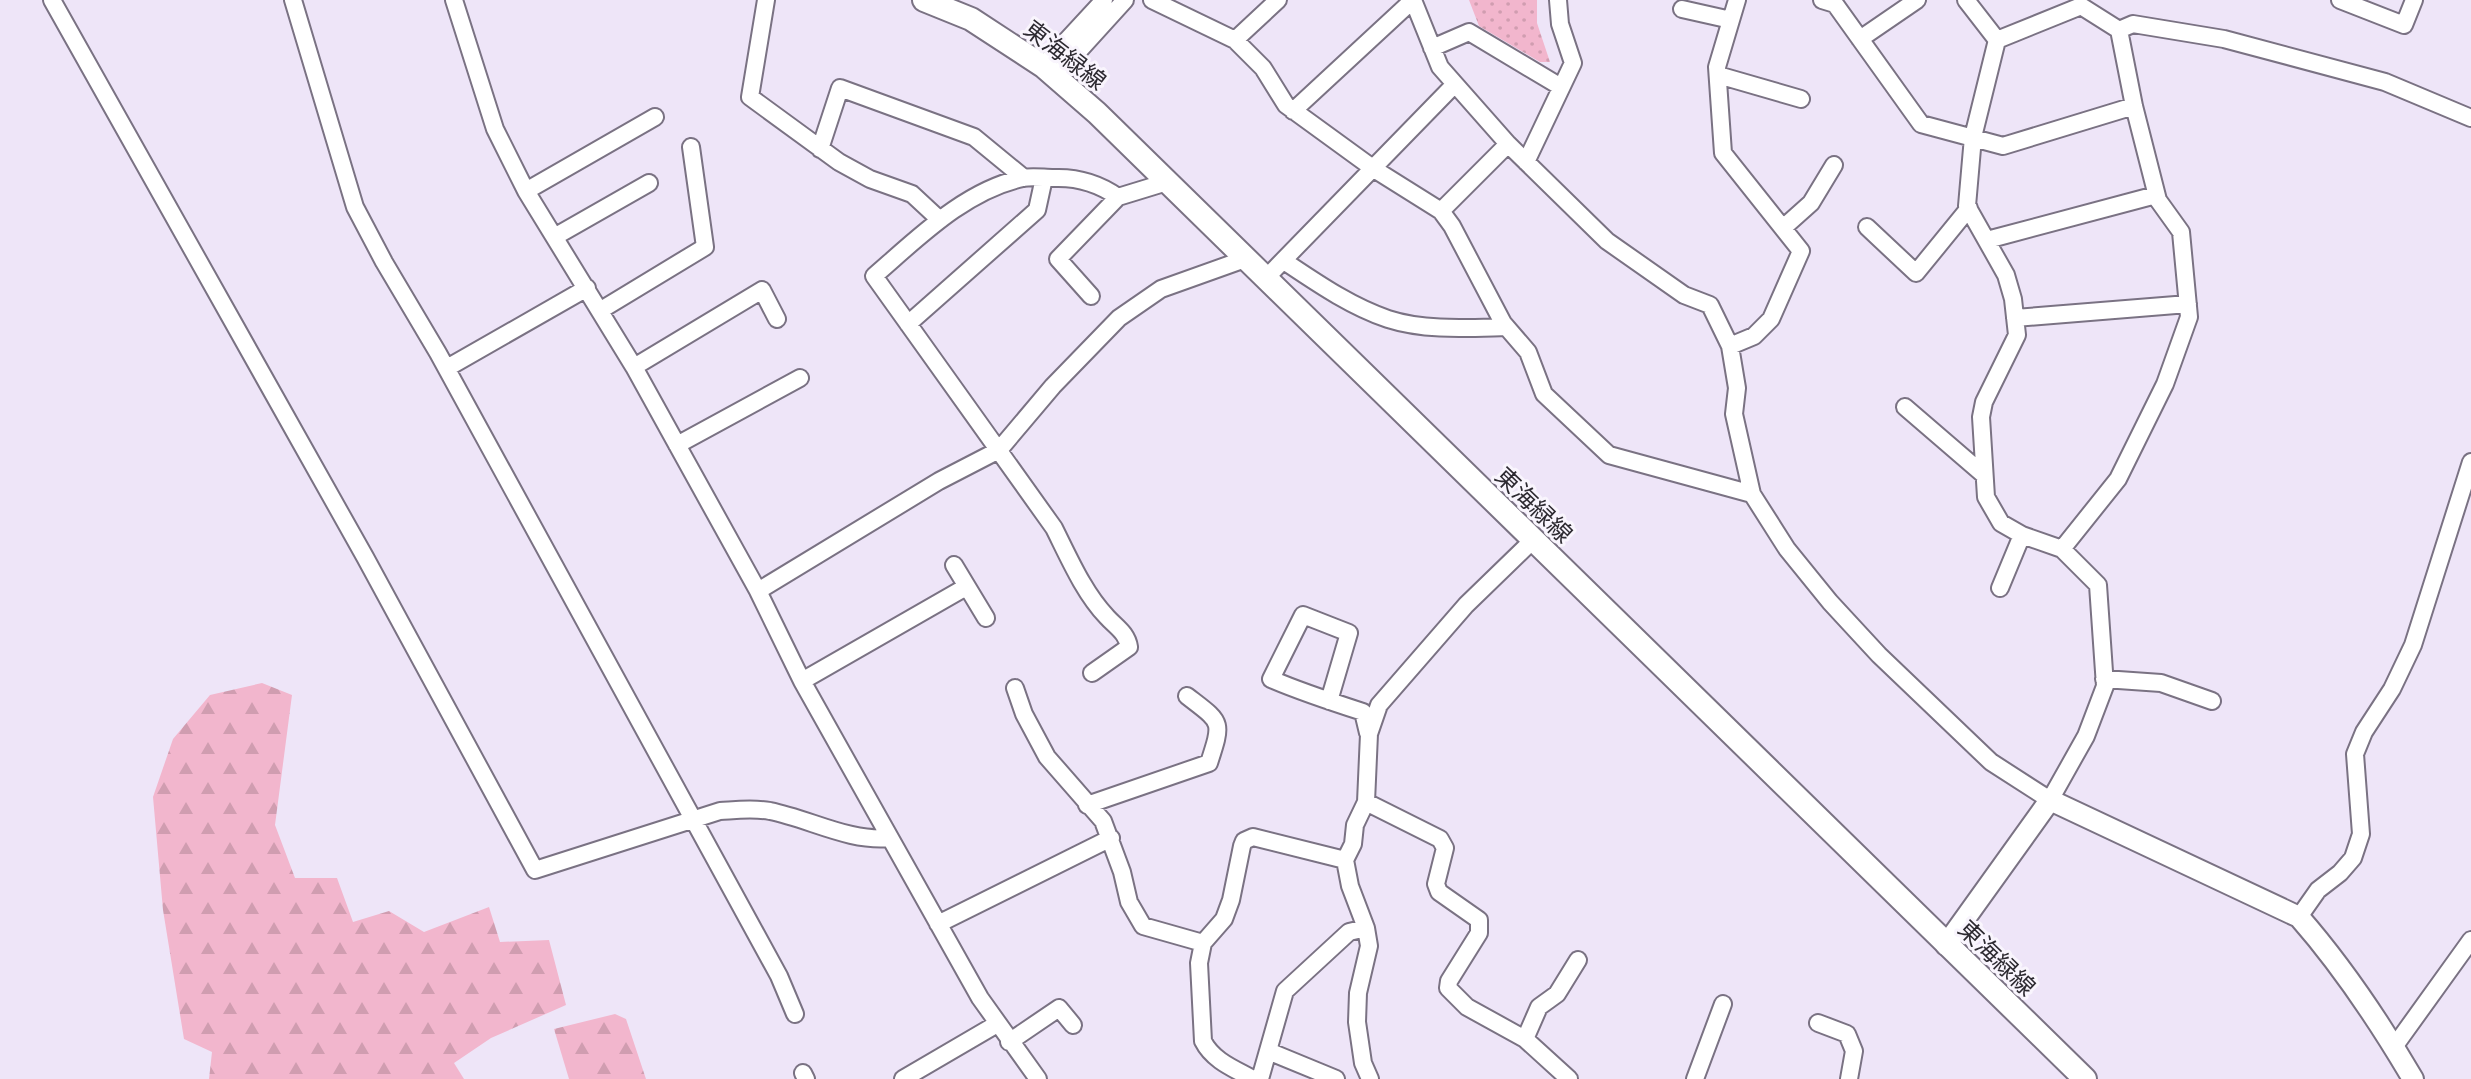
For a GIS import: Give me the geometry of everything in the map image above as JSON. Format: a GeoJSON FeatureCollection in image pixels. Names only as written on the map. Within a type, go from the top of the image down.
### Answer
{"type":"FeatureCollection","features":[{"type":"Feature","properties":{"kind":"main road","name":"東海緑線"},"geometry":{"type":"LineString","coordinates":[[924,0],[971,19],[1050,71],[1266,278],[2085,1079]]}},
{"type":"Feature","properties":{"kind":"street"},"geometry":{"type":"LineString","coordinates":[[52,0],[365,557],[535,870],[720,811],[772,811],[864,838],[890,838]]}},
{"type":"Feature","properties":{"kind":"street"},"geometry":{"type":"LineString","coordinates":[[293,0],[355,207],[447,368],[779,976],[795,1014]]}},
{"type":"Feature","properties":{"kind":"street"},"geometry":{"type":"LineString","coordinates":[[454,0],[495,129],[526,191],[634,367],[758,591],[802,681],[938,924],[997,1024],[1038,1079]]}},
{"type":"Feature","properties":{"kind":"street"},"geometry":{"type":"LineString","coordinates":[[766,0],[750,97],[820,149],[870,179],[912,194],[940,220]]}},
{"type":"Feature","properties":{"kind":"street"},"geometry":{"type":"LineString","coordinates":[[1050,71],[1104,0]]}},
{"type":"Feature","properties":{"kind":"street"},"geometry":{"type":"LineString","coordinates":[[1050,71],[1125,0]]}},
{"type":"Feature","properties":{"kind":"street"},"geometry":{"type":"LineString","coordinates":[[1152,0],[1235,40],[1263,68],[1293,111],[1374,169],[1441,211],[1506,327],[1528,352],[1544,394],[1609,455],[1752,494]]}},
{"type":"Feature","properties":{"kind":"street"},"geometry":{"type":"LineString","coordinates":[[1235,40],[1278,0]]}},
{"type":"Feature","properties":{"kind":"street"},"geometry":{"type":"LineString","coordinates":[[1293,111],[1413,0],[1440,67],[1508,144],[1607,241],[1684,295],[1710,305],[1730,346],[1737,388],[1734,414],[1752,494],[1796,559],[1830,602],[1879,655],[1991,762],[2050,800],[2299,917],[2318,939],[2413,1079]]}},
{"type":"Feature","properties":{"kind":"street"},"geometry":{"type":"LineString","coordinates":[[1526,162],[1573,63],[1560,24],[1558,0]]}},
{"type":"Feature","properties":{"kind":"street"},"geometry":{"type":"LineString","coordinates":[[1730,346],[1754,336],[1771,319],[1801,251],[1723,153],[1717,67],[1737,0]]}},
{"type":"Feature","properties":{"kind":"street"},"geometry":{"type":"LineString","coordinates":[[1822,0],[1835,4],[1921,124],[2003,146],[2134,106]]}},
{"type":"Feature","properties":{"kind":"street"},"geometry":{"type":"LineString","coordinates":[[1860,39],[1917,0]]}},
{"type":"Feature","properties":{"kind":"street"},"geometry":{"type":"LineString","coordinates":[[1966,0],[1997,40]]}},
{"type":"Feature","properties":{"kind":"street"},"geometry":{"type":"LineString","coordinates":[[2340,0],[2404,25],[2414,0]]}},
{"type":"Feature","properties":{"kind":"street"},"geometry":{"type":"LineString","coordinates":[[1997,40],[2081,6],[2119,30],[2156,195],[2181,232],[2189,317],[2165,384],[2118,479],[2062,549]]}},
{"type":"Feature","properties":{"kind":"street"},"geometry":{"type":"LineString","coordinates":[[1682,9],[1731,20]]}},
{"type":"Feature","properties":{"kind":"street"},"geometry":{"type":"LineString","coordinates":[[2119,30],[2133,24],[2224,39],[2385,82],[2471,118]]}},
{"type":"Feature","properties":{"kind":"street"},"geometry":{"type":"LineString","coordinates":[[1432,48],[1469,32],[1561,87]]}},
{"type":"Feature","properties":{"kind":"street"},"geometry":{"type":"LineString","coordinates":[[1946,945],[2050,800],[2086,736],[2105,686],[2098,585],[2062,549],[2022,535],[2001,523],[1986,497],[1981,417],[1984,402],[2017,335],[2006,275],[1969,208],[1967,190],[1973,137],[1997,40]]}},
{"type":"Feature","properties":{"kind":"street"},"geometry":{"type":"LineString","coordinates":[[1718,75],[1801,99]]}},
{"type":"Feature","properties":{"kind":"street"},"geometry":{"type":"LineString","coordinates":[[1266,278],[1454,85]]}},
{"type":"Feature","properties":{"kind":"street"},"geometry":{"type":"LineString","coordinates":[[820,149],[840,88],[974,137],[1024,178]]}},
{"type":"Feature","properties":{"kind":"street"},"geometry":{"type":"LineString","coordinates":[[526,191],[655,117]]}},
{"type":"Feature","properties":{"kind":"street"},"geometry":{"type":"LineString","coordinates":[[1441,211],[1508,144]]}},
{"type":"Feature","properties":{"kind":"street"},"geometry":{"type":"LineString","coordinates":[[601,310],[705,247],[691,147]]}},
{"type":"Feature","properties":{"kind":"street"},"geometry":{"type":"LineString","coordinates":[[1783,228],[1811,203],[1834,165]]}},
{"type":"Feature","properties":{"kind":"street"},"geometry":{"type":"LineString","coordinates":[[1092,673],[1129,647],[1127,638],[1104,615],[1054,528],[874,276],[940,220],[983,193],[1024,178],[1070,177],[1102,186],[1118,197]]}},
{"type":"Feature","properties":{"kind":"street"},"geometry":{"type":"LineString","coordinates":[[908,324],[1037,210],[1044,178]]}},
{"type":"Feature","properties":{"kind":"street"},"geometry":{"type":"LineString","coordinates":[[1091,296],[1058,259],[1118,197],[1167,182]]}},
{"type":"Feature","properties":{"kind":"street"},"geometry":{"type":"LineString","coordinates":[[556,236],[649,183]]}},
{"type":"Feature","properties":{"kind":"street"},"geometry":{"type":"LineString","coordinates":[[1987,240],[2156,195]]}},
{"type":"Feature","properties":{"kind":"street"},"geometry":{"type":"LineString","coordinates":[[1867,227],[1916,273],[1969,208]]}},
{"type":"Feature","properties":{"kind":"street"},"geometry":{"type":"LineString","coordinates":[[758,591],[939,481],[999,450],[1053,386],[1119,318],[1161,289],[1245,259]]}},
{"type":"Feature","properties":{"kind":"street"},"geometry":{"type":"LineString","coordinates":[[1284,261],[1345,300],[1390,320],[1453,329],[1506,327]]}},
{"type":"Feature","properties":{"kind":"street"},"geometry":{"type":"LineString","coordinates":[[447,368],[587,288]]}},
{"type":"Feature","properties":{"kind":"street"},"geometry":{"type":"LineString","coordinates":[[634,367],[762,290],[777,319]]}},
{"type":"Feature","properties":{"kind":"street"},"geometry":{"type":"LineString","coordinates":[[2015,318],[2188,304]]}},
{"type":"Feature","properties":{"kind":"street"},"geometry":{"type":"LineString","coordinates":[[677,445],[800,378]]}},
{"type":"Feature","properties":{"kind":"street"},"geometry":{"type":"LineString","coordinates":[[1905,407],[1984,475]]}},
{"type":"Feature","properties":{"kind":"street"},"geometry":{"type":"LineString","coordinates":[[2299,917],[2318,890],[2353,858],[2361,834],[2355,754],[2413,645],[2471,462]]}},
{"type":"Feature","properties":{"kind":"street"},"geometry":{"type":"LineString","coordinates":[[2000,588],[2022,535]]}},
{"type":"Feature","properties":{"kind":"street"},"geometry":{"type":"LineString","coordinates":[[1370,1079],[1363,1063],[1357,1022],[1358,993],[1369,946],[1345,860],[1353,844],[1355,825],[1366,802],[1369,734],[1379,705],[1466,605],[1533,540]]}},
{"type":"Feature","properties":{"kind":"street"},"geometry":{"type":"LineString","coordinates":[[954,565],[986,618]]}},
{"type":"Feature","properties":{"kind":"street"},"geometry":{"type":"LineString","coordinates":[[802,681],[966,587]]}},
{"type":"Feature","properties":{"kind":"street"},"geometry":{"type":"LineString","coordinates":[[1329,701],[1349,633],[1303,615],[1271,679],[1329,701],[1363,712],[1369,734]]}},
{"type":"Feature","properties":{"kind":"street"},"geometry":{"type":"LineString","coordinates":[[2104,679],[2161,683],[2212,701]]}},
{"type":"Feature","properties":{"kind":"street"},"geometry":{"type":"LineString","coordinates":[[1015,688],[1024,714],[1047,757],[1103,821],[1111,838],[1129,902],[1143,926],[1203,943]]}},
{"type":"Feature","properties":{"kind":"street"},"geometry":{"type":"LineString","coordinates":[[1087,805],[1209,763],[1219,732],[1216,719],[1187,696]]}},
{"type":"Feature","properties":{"kind":"street"},"geometry":{"type":"LineString","coordinates":[[1366,802],[1440,839],[1445,848],[1436,884],[1439,892],[1479,920],[1479,933],[1449,981],[1448,988],[1467,1007],[1525,1039],[1569,1079]]}},
{"type":"Feature","properties":{"kind":"street"},"geometry":{"type":"LineString","coordinates":[[938,924],[1111,838]]}},
{"type":"Feature","properties":{"kind":"street"},"geometry":{"type":"LineString","coordinates":[[1253,1079],[1218,1060],[1203,1041],[1199,963],[1203,943],[1224,919],[1244,841],[1259,838],[1345,860]]}},
{"type":"Feature","properties":{"kind":"street"},"geometry":{"type":"LineString","coordinates":[[1260,1079],[1285,991],[1349,932],[1366,928]]}},
{"type":"Feature","properties":{"kind":"street"},"geometry":{"type":"LineString","coordinates":[[2394,1047],[2471,940]]}},
{"type":"Feature","properties":{"kind":"street"},"geometry":{"type":"LineString","coordinates":[[1525,1039],[1539,1007],[1557,994],[1578,960]]}},
{"type":"Feature","properties":{"kind":"street"},"geometry":{"type":"LineString","coordinates":[[1695,1079],[1723,1004]]}},
{"type":"Feature","properties":{"kind":"street"},"geometry":{"type":"LineString","coordinates":[[1009,1042],[1059,1008],[1073,1025]]}},
{"type":"Feature","properties":{"kind":"street"},"geometry":{"type":"LineString","coordinates":[[1818,1023],[1847,1034],[1854,1051],[1849,1079]]}},
{"type":"Feature","properties":{"kind":"street"},"geometry":{"type":"LineString","coordinates":[[903,1079],[997,1024]]}},
{"type":"Feature","properties":{"kind":"street"},"geometry":{"type":"LineString","coordinates":[[1268,1051],[1336,1079]]}},
{"type":"Feature","properties":{"kind":"green space"},"geometry":{"type":"Polygon","coordinates":[[[1469,0],[1537,0],[1537,23],[1550,62],[1540,62],[1479,26],[1469,0]]]}},
{"type":"Feature","properties":{"kind":"green space"},"geometry":{"type":"Polygon","coordinates":[[[262,683],[292,695],[275,825],[295,878],[337,878],[353,922],[389,911],[424,932],[489,907],[500,942],[549,940],[566,1005],[491,1038],[454,1063],[464,1079],[209,1079],[212,1052],[184,1039],[163,910],[153,797],[173,739],[210,695],[262,683]]]}},
{"type":"Feature","properties":{"kind":"green space"},"geometry":{"type":"Polygon","coordinates":[[[615,1014],[626,1019],[646,1079],[569,1079],[554,1029],[615,1014]]]}}]}
